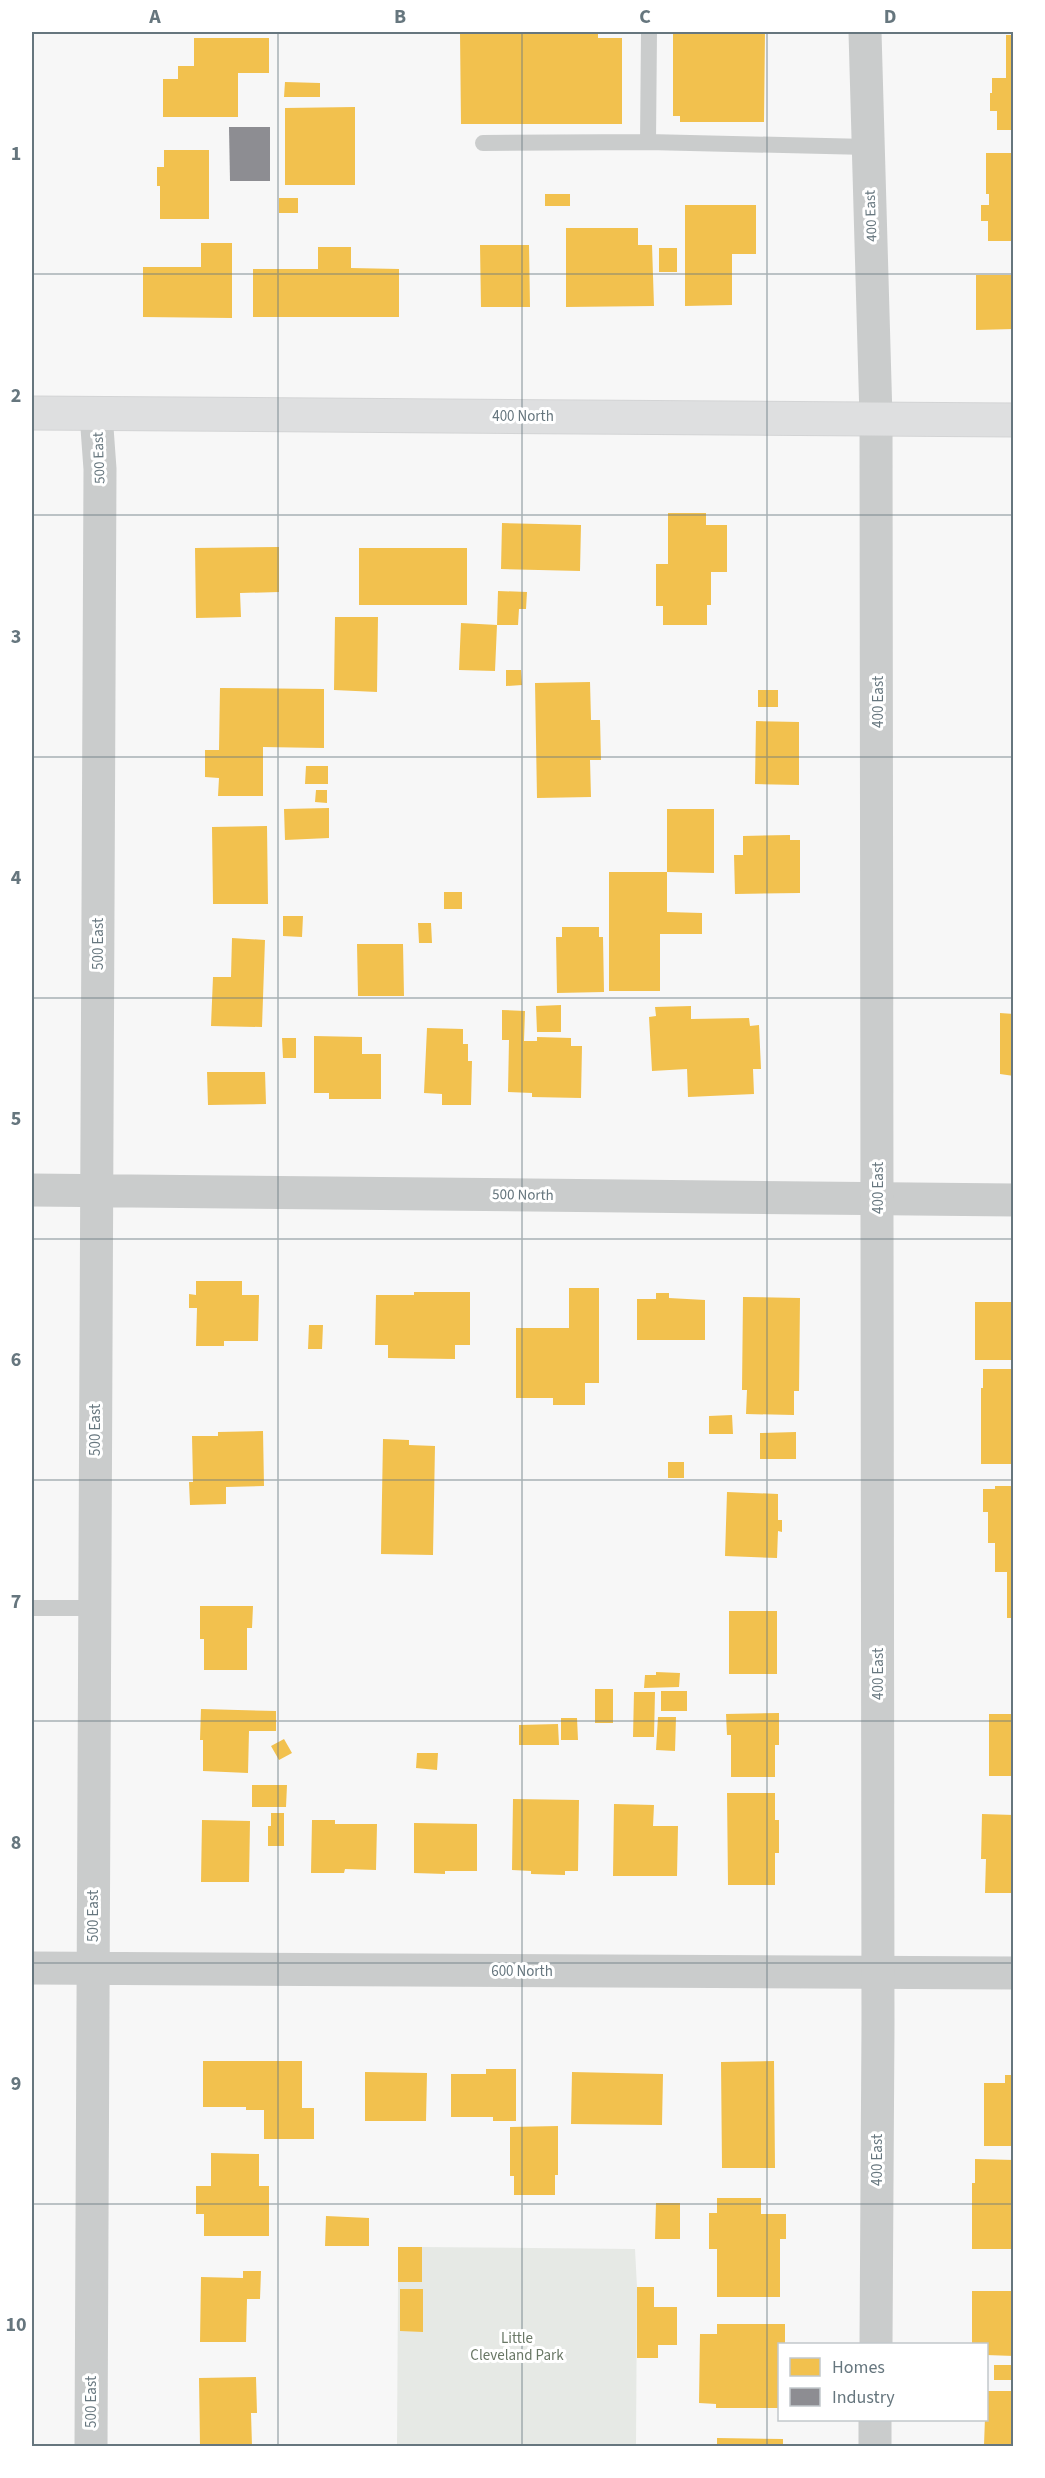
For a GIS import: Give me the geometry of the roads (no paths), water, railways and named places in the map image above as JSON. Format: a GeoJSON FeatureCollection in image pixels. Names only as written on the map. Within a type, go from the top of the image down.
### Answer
{"type":"FeatureCollection","features":[{"type":"Feature","properties":{"kind":"main road","name":"400 North"},"geometry":{"type":"LineString","coordinates":[[32,413],[1014,420]]}},
{"type":"Feature","properties":{"kind":"street","name":"400 East"},"geometry":{"type":"LineString","coordinates":[[865,32],[876,418],[878,1199],[876,2343]]}},
{"type":"Feature","properties":{"kind":"street","name":"500 East"},"geometry":{"type":"LineString","coordinates":[[91,2446],[100,469],[96,414]]}},
{"type":"Feature","properties":{"kind":"street","name":"500 North"},"geometry":{"type":"LineString","coordinates":[[32,1190],[1014,1200]]}},
{"type":"Feature","properties":{"kind":"street","name":"600 North"},"geometry":{"type":"LineString","coordinates":[[32,1968],[1014,1974]]}},
{"type":"Feature","properties":{"kind":"street"},"geometry":{"type":"LineString","coordinates":[[875,2421],[875,2446]]}},
{"type":"Feature","properties":{"kind":"lane"},"geometry":{"type":"LineString","coordinates":[[648,142],[649,32]]}},
{"type":"Feature","properties":{"kind":"lane"},"geometry":{"type":"LineString","coordinates":[[483,143],[648,142],[868,147]]}},
{"type":"Feature","properties":{"kind":"lane"},"geometry":{"type":"LineString","coordinates":[[32,1608],[94,1608]]}},
{"type":"Feature","properties":{"kind":"park label","name":"Little Cleveland Park"},"geometry":{"type":"Point","coordinates":[517,2346]}}]}
